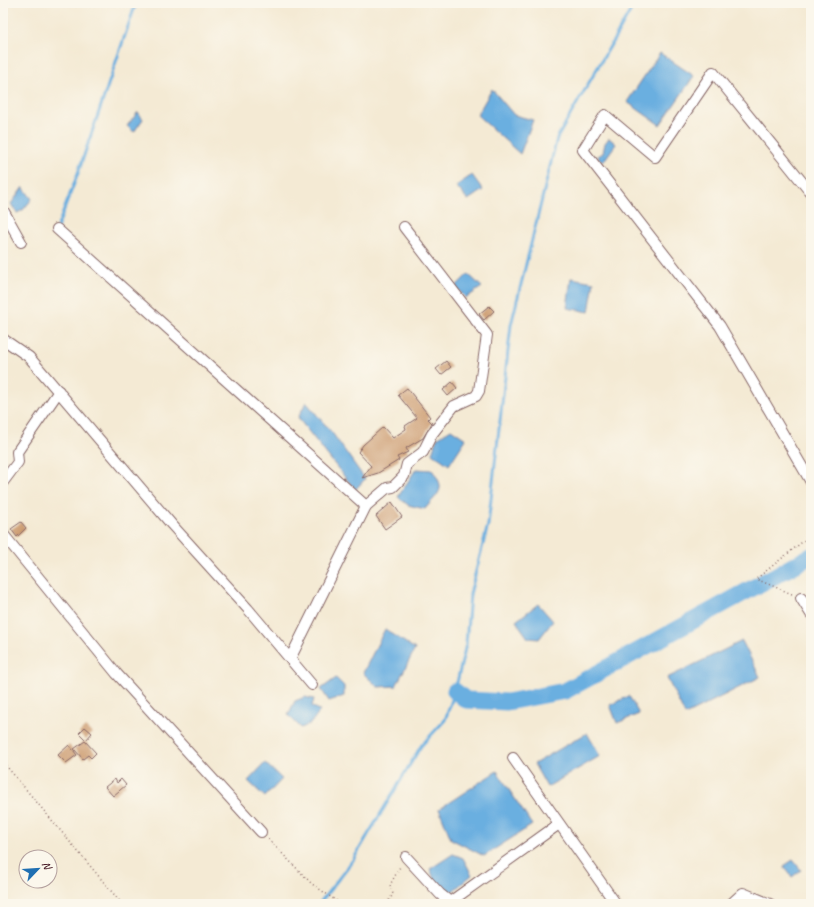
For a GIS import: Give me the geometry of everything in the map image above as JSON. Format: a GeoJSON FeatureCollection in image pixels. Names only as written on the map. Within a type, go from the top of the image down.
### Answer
{"type":"FeatureCollection","features":[{"type":"Feature","properties":{"kind":"street"},"geometry":{"type":"LineString","coordinates":[[811,194],[713,72],[655,157],[605,115],[583,150],[720,326],[811,482]]}},
{"type":"Feature","properties":{"kind":"street"},"geometry":{"type":"LineString","coordinates":[[3,210],[21,242]]}},
{"type":"Feature","properties":{"kind":"street"},"geometry":{"type":"LineString","coordinates":[[290,659],[366,506],[387,488],[393,487],[404,476],[407,464],[423,452],[432,434],[454,406],[476,396],[479,391],[487,344],[487,335],[404,227]]}},
{"type":"Feature","properties":{"kind":"street"},"geometry":{"type":"LineString","coordinates":[[57,229],[366,506]]}},
{"type":"Feature","properties":{"kind":"street"},"geometry":{"type":"LineString","coordinates":[[3,339],[29,357],[312,686]]}},
{"type":"Feature","properties":{"kind":"street"},"geometry":{"type":"LineString","coordinates":[[3,482],[18,462],[17,452],[59,391]]}},
{"type":"Feature","properties":{"kind":"street"},"geometry":{"type":"LineString","coordinates":[[3,534],[117,674],[261,832]]}},
{"type":"Feature","properties":{"kind":"street"},"geometry":{"type":"LineString","coordinates":[[801,598],[811,614]]}},
{"type":"Feature","properties":{"kind":"street"},"geometry":{"type":"LineString","coordinates":[[513,758],[616,904]]}},
{"type":"Feature","properties":{"kind":"street"},"geometry":{"type":"LineString","coordinates":[[406,857],[440,894],[450,902],[559,824]]}},
{"type":"Feature","properties":{"kind":"street"},"geometry":{"type":"LineString","coordinates":[[731,904],[743,893],[770,904]]}},
{"type":"Feature","properties":{"kind":"path"},"geometry":{"type":"LineString","coordinates":[[801,598],[756,579],[811,535]]}},
{"type":"Feature","properties":{"kind":"path"},"geometry":{"type":"LineString","coordinates":[[3,762],[122,904]]}},
{"type":"Feature","properties":{"kind":"path"},"geometry":{"type":"LineString","coordinates":[[261,832],[312,884],[341,904]]}},
{"type":"Feature","properties":{"kind":"path"},"geometry":{"type":"LineString","coordinates":[[387,904],[393,894],[390,885],[406,857]]}},
{"type":"Feature","properties":{"kind":"water"},"geometry":{"type":"Polygon","coordinates":[[[660,53],[694,76],[660,125],[627,102],[660,53]]]}},
{"type":"Feature","properties":{"kind":"water"},"geometry":{"type":"Polygon","coordinates":[[[492,89],[514,115],[533,120],[520,154],[477,115],[492,89]]]}},
{"type":"Feature","properties":{"kind":"water"},"geometry":{"type":"Polygon","coordinates":[[[138,112],[143,119],[134,132],[127,126],[138,112]]]}},
{"type":"Feature","properties":{"kind":"water"},"geometry":{"type":"Polygon","coordinates":[[[609,138],[616,144],[603,162],[598,156],[603,153],[605,143],[609,138]]]}},
{"type":"Feature","properties":{"kind":"water"},"geometry":{"type":"Polygon","coordinates":[[[472,175],[483,190],[468,200],[456,186],[472,175]]]}},
{"type":"Feature","properties":{"kind":"water"},"geometry":{"type":"Polygon","coordinates":[[[23,187],[32,199],[23,210],[17,213],[11,204],[23,187]]]}},
{"type":"Feature","properties":{"kind":"water"},"geometry":{"type":"Polygon","coordinates":[[[468,274],[482,287],[466,298],[455,287],[468,274]]]}},
{"type":"Feature","properties":{"kind":"water"},"geometry":{"type":"Polygon","coordinates":[[[571,278],[594,282],[589,312],[567,308],[571,278]]]}},
{"type":"Feature","properties":{"kind":"water"},"geometry":{"type":"Polygon","coordinates":[[[306,402],[333,434],[365,479],[355,490],[298,418],[306,402]]]}},
{"type":"Feature","properties":{"kind":"water"},"geometry":{"type":"Polygon","coordinates":[[[451,429],[466,439],[449,465],[432,453],[437,438],[451,429]]]}},
{"type":"Feature","properties":{"kind":"water"},"geometry":{"type":"Polygon","coordinates":[[[416,469],[432,470],[439,482],[439,491],[425,509],[408,505],[398,497],[416,469]]]}},
{"type":"Feature","properties":{"kind":"water"},"geometry":{"type":"Polygon","coordinates":[[[538,604],[553,621],[539,639],[528,638],[516,621],[538,604]]]}},
{"type":"Feature","properties":{"kind":"water"},"geometry":{"type":"Polygon","coordinates":[[[385,629],[415,649],[396,686],[378,687],[363,673],[385,629]]]}},
{"type":"Feature","properties":{"kind":"water"},"geometry":{"type":"Polygon","coordinates":[[[742,641],[760,677],[685,715],[667,678],[742,641]]]}},
{"type":"Feature","properties":{"kind":"water"},"geometry":{"type":"Polygon","coordinates":[[[336,678],[344,686],[344,696],[329,701],[321,689],[336,678]]]}},
{"type":"Feature","properties":{"kind":"water"},"geometry":{"type":"Polygon","coordinates":[[[629,696],[639,714],[617,723],[610,705],[629,696]]]}},
{"type":"Feature","properties":{"kind":"water"},"geometry":{"type":"Polygon","coordinates":[[[305,697],[314,699],[312,706],[320,711],[310,724],[301,728],[288,715],[295,701],[305,697]]]}},
{"type":"Feature","properties":{"kind":"water"},"geometry":{"type":"Polygon","coordinates":[[[587,733],[600,756],[547,787],[534,764],[587,733]]]}},
{"type":"Feature","properties":{"kind":"water"},"geometry":{"type":"Polygon","coordinates":[[[265,763],[282,779],[265,797],[248,781],[265,763]]]}},
{"type":"Feature","properties":{"kind":"water"},"geometry":{"type":"Polygon","coordinates":[[[497,771],[532,825],[484,856],[451,839],[439,809],[497,771]]]}},
{"type":"Feature","properties":{"kind":"water"},"geometry":{"type":"Polygon","coordinates":[[[453,854],[463,858],[472,875],[448,895],[436,883],[430,869],[453,854]]]}},
{"type":"Feature","properties":{"kind":"water"},"geometry":{"type":"Polygon","coordinates":[[[793,860],[801,870],[792,877],[784,866],[793,860]]]}},
{"type":"Feature","properties":{"kind":"building"},"geometry":{"type":"Polygon","coordinates":[[[489,306],[494,311],[484,320],[479,314],[489,306]]]}},
{"type":"Feature","properties":{"kind":"building"},"geometry":{"type":"Polygon","coordinates":[[[446,361],[451,367],[441,375],[436,369],[446,361]]]}},
{"type":"Feature","properties":{"kind":"building"},"geometry":{"type":"Polygon","coordinates":[[[452,382],[457,388],[448,396],[443,390],[452,382]]]}},
{"type":"Feature","properties":{"kind":"building"},"geometry":{"type":"Polygon","coordinates":[[[407,388],[430,417],[428,419],[432,423],[423,438],[406,448],[408,452],[397,457],[399,460],[378,473],[362,478],[371,466],[358,452],[363,445],[383,427],[393,438],[406,429],[405,426],[417,418],[398,395],[407,388]]]}},
{"type":"Feature","properties":{"kind":"building"},"geometry":{"type":"Polygon","coordinates":[[[392,502],[402,517],[385,529],[376,516],[392,502]]]}},
{"type":"Feature","properties":{"kind":"building"},"geometry":{"type":"Polygon","coordinates":[[[21,522],[26,528],[17,537],[11,529],[21,522]]]}},
{"type":"Feature","properties":{"kind":"building"},"geometry":{"type":"Polygon","coordinates":[[[85,727],[92,733],[86,740],[79,733],[85,727]]]}},
{"type":"Feature","properties":{"kind":"building"},"geometry":{"type":"Polygon","coordinates":[[[85,741],[96,753],[91,758],[88,755],[83,759],[74,749],[85,741]]]}},
{"type":"Feature","properties":{"kind":"building"},"geometry":{"type":"Polygon","coordinates":[[[69,745],[77,755],[66,763],[58,755],[69,745]]]}},
{"type":"Feature","properties":{"kind":"building"},"geometry":{"type":"Polygon","coordinates":[[[115,779],[117,783],[121,779],[126,785],[113,796],[105,787],[115,779]]]}},
{"type":"Feature","properties":{"kind":"waterway"},"geometry":{"type":"LineString","coordinates":[[57,228],[77,176],[136,3]]}},
{"type":"Feature","properties":{"kind":"waterway"},"geometry":{"type":"LineString","coordinates":[[319,904],[353,860],[421,746],[445,720],[455,691],[466,644],[470,594],[488,525],[511,325],[557,138],[635,3]]}},
{"type":"Feature","properties":{"kind":"waterway"},"geometry":{"type":"LineString","coordinates":[[455,691],[466,700],[507,702],[565,691],[811,556]]}}]}
